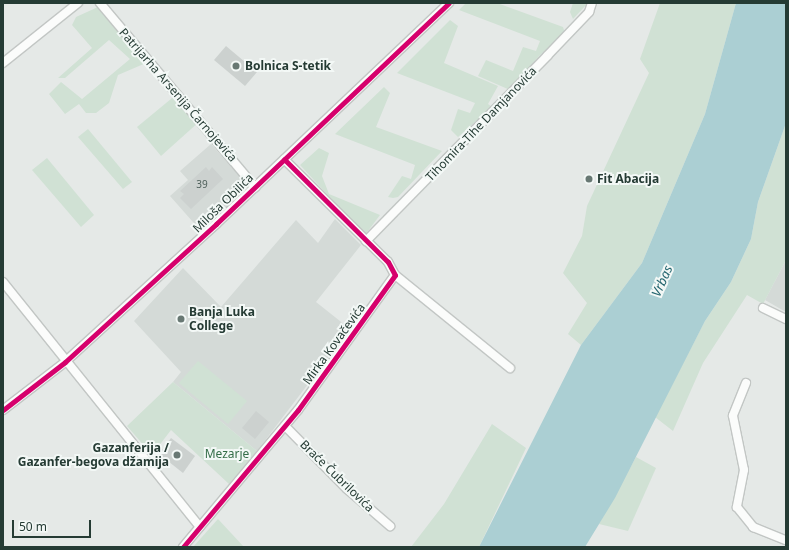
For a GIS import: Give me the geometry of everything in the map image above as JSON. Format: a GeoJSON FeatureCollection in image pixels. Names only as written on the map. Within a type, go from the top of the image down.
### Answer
{"type":"FeatureCollection","features":[{"type":"Feature","properties":{"kind":"street"},"geometry":{"type":"LineString","coordinates":[[3,63],[78,3]]}},
{"type":"Feature","properties":{"kind":"street","name":"Patrijarha Arsenija Čarnojevića"},"geometry":{"type":"LineString","coordinates":[[100,3],[255,187]]}},
{"type":"Feature","properties":{"kind":"street","name":"Miloša Obilića"},"geometry":{"type":"LineString","coordinates":[[3,410],[66,362],[255,187],[449,3]]}},
{"type":"Feature","properties":{"kind":"street","name":"Tihomira-Tihe Damjanovića"},"geometry":{"type":"LineString","coordinates":[[366,240],[589,12],[592,3]]}},
{"type":"Feature","properties":{"kind":"street"},"geometry":{"type":"LineString","coordinates":[[284,159],[388,262],[395,275],[510,368]]}},
{"type":"Feature","properties":{"kind":"street","name":"Mirka Kovačevića"},"geometry":{"type":"LineString","coordinates":[[183,547],[285,426],[395,275]]}},
{"type":"Feature","properties":{"kind":"street"},"geometry":{"type":"LineString","coordinates":[[3,282],[200,527]]}},
{"type":"Feature","properties":{"kind":"street"},"geometry":{"type":"LineString","coordinates":[[763,308],[786,319]]}},
{"type":"Feature","properties":{"kind":"street"},"geometry":{"type":"LineString","coordinates":[[746,383],[733,416],[744,470],[737,507],[753,527],[786,540]]}},
{"type":"Feature","properties":{"kind":"street","name":"Braće Čubrilovića"},"geometry":{"type":"LineString","coordinates":[[285,426],[347,489],[390,526]]}},
{"type":"Feature","properties":{"kind":"shaded area"},"geometry":{"type":"Polygon","coordinates":[[[211,144],[249,187],[200,230],[170,196],[188,180],[180,171],[211,144]]]}},
{"type":"Feature","properties":{"kind":"shaded area"},"geometry":{"type":"Polygon","coordinates":[[[335,219],[361,245],[316,302],[350,329],[257,451],[173,382],[181,372],[134,321],[183,268],[221,307],[296,220],[318,243],[335,219]]]}},
{"type":"Feature","properties":{"kind":"shaded area"},"geometry":{"type":"Polygon","coordinates":[[[786,260],[786,312],[765,300],[786,260]]]}},
{"type":"Feature","properties":{"kind":"green space"},"geometry":{"type":"Polygon","coordinates":[[[466,3],[497,3],[563,27],[565,33],[539,56],[510,90],[478,76],[486,60],[513,71],[523,47],[536,51],[540,41],[459,10],[466,3]]]}},
{"type":"Feature","properties":{"kind":"green space"},"geometry":{"type":"Polygon","coordinates":[[[573,3],[588,3],[573,19],[570,12],[573,3]]]}},
{"type":"Feature","properties":{"kind":"green space"},"geometry":{"type":"Polygon","coordinates":[[[660,3],[736,3],[705,114],[642,263],[581,345],[568,334],[587,303],[563,273],[582,236],[587,206],[649,73],[640,59],[660,3]]]}},
{"type":"Feature","properties":{"kind":"green space"},"geometry":{"type":"Polygon","coordinates":[[[98,7],[146,63],[118,75],[109,103],[96,113],[86,113],[79,104],[65,114],[49,94],[61,82],[82,99],[130,59],[109,40],[65,78],[58,78],[92,48],[72,25],[76,17],[98,7]]]}},
{"type":"Feature","properties":{"kind":"green space"},"geometry":{"type":"Polygon","coordinates":[[[450,20],[458,26],[444,63],[498,86],[488,104],[492,107],[458,137],[451,130],[458,109],[470,113],[475,103],[397,73],[450,20]]]}},
{"type":"Feature","properties":{"kind":"green space"},"geometry":{"type":"Polygon","coordinates":[[[384,87],[390,93],[376,127],[442,151],[398,197],[393,198],[388,197],[402,176],[411,179],[415,165],[335,134],[384,87]]]}},
{"type":"Feature","properties":{"kind":"green space"},"geometry":{"type":"Polygon","coordinates":[[[177,94],[200,121],[161,156],[137,127],[177,94]]]}},
{"type":"Feature","properties":{"kind":"green space"},"geometry":{"type":"Polygon","coordinates":[[[786,123],[786,260],[763,304],[747,295],[703,363],[673,431],[655,417],[705,321],[731,282],[751,239],[758,202],[786,123]]]}},
{"type":"Feature","properties":{"kind":"green space"},"geometry":{"type":"Polygon","coordinates":[[[88,129],[132,182],[123,189],[78,137],[88,129]]]}},
{"type":"Feature","properties":{"kind":"green space"},"geometry":{"type":"Polygon","coordinates":[[[319,148],[329,153],[322,176],[329,194],[380,215],[365,235],[300,165],[319,148]]]}},
{"type":"Feature","properties":{"kind":"green space"},"geometry":{"type":"Polygon","coordinates":[[[47,158],[94,215],[81,227],[32,170],[47,158]]]}},
{"type":"Feature","properties":{"kind":"green space"},"geometry":{"type":"Polygon","coordinates":[[[198,361],[247,401],[228,424],[179,383],[198,361]]]}},
{"type":"Feature","properties":{"kind":"green space","name":"Mezarje"},"geometry":{"type":"Polygon","coordinates":[[[173,382],[257,451],[229,484],[171,430],[152,455],[127,426],[173,382]]]}},
{"type":"Feature","properties":{"kind":"green space"},"geometry":{"type":"Polygon","coordinates":[[[492,424],[526,448],[479,547],[411,547],[444,504],[492,424]]]}},
{"type":"Feature","properties":{"kind":"green space"},"geometry":{"type":"Polygon","coordinates":[[[636,457],[656,468],[628,531],[599,524],[636,457]]]}},
{"type":"Feature","properties":{"kind":"green space"},"geometry":{"type":"Polygon","coordinates":[[[218,519],[244,547],[193,547],[218,519]]]}},
{"type":"Feature","properties":{"kind":"water","name":"Vrbas"},"geometry":{"type":"Polygon","coordinates":[[[736,3],[786,3],[786,123],[758,202],[751,239],[731,282],[705,321],[615,498],[585,547],[479,547],[581,345],[642,263],[705,114],[736,3]]]}},
{"type":"Feature","properties":{"kind":"building","name":"Bolnica S-tetik"},"geometry":{"type":"Polygon","coordinates":[[[226,46],[257,72],[245,86],[214,60],[226,46]]]}},
{"type":"Feature","properties":{"kind":"building"},"geometry":{"type":"Polygon","coordinates":[[[206,167],[209,171],[212,167],[223,179],[191,209],[180,198],[184,194],[180,191],[206,167]]]}},
{"type":"Feature","properties":{"kind":"building"},"geometry":{"type":"Polygon","coordinates":[[[256,411],[269,422],[255,439],[242,428],[256,411]]]}},
{"type":"Feature","properties":{"kind":"building","name":"Gazanferija / Gazanfer-begova džamija"},"geometry":{"type":"Polygon","coordinates":[[[171,438],[195,456],[183,473],[159,454],[171,438]]]}},
{"type":"Feature","properties":{"kind":"cycle path"},"geometry":{"type":"LineString","coordinates":[[3,410],[65,362],[216,224],[449,3]]}},
{"type":"Feature","properties":{"kind":"cycle path"},"geometry":{"type":"LineString","coordinates":[[183,547],[298,410],[395,275],[388,262],[284,159]]}},
{"type":"Feature","properties":{"kind":"place","name":"Bolnica S-tetik"},"geometry":{"type":"Point","coordinates":[236,66]}},
{"type":"Feature","properties":{"kind":"place","name":"Fit Abacija"},"geometry":{"type":"Point","coordinates":[589,179]}},
{"type":"Feature","properties":{"kind":"place","name":"Banja Luka College"},"geometry":{"type":"Point","coordinates":[181,319]}},
{"type":"Feature","properties":{"kind":"place","name":"Gazanferija / Gazanfer-begova džamija"},"geometry":{"type":"Point","coordinates":[177,455]}}]}
